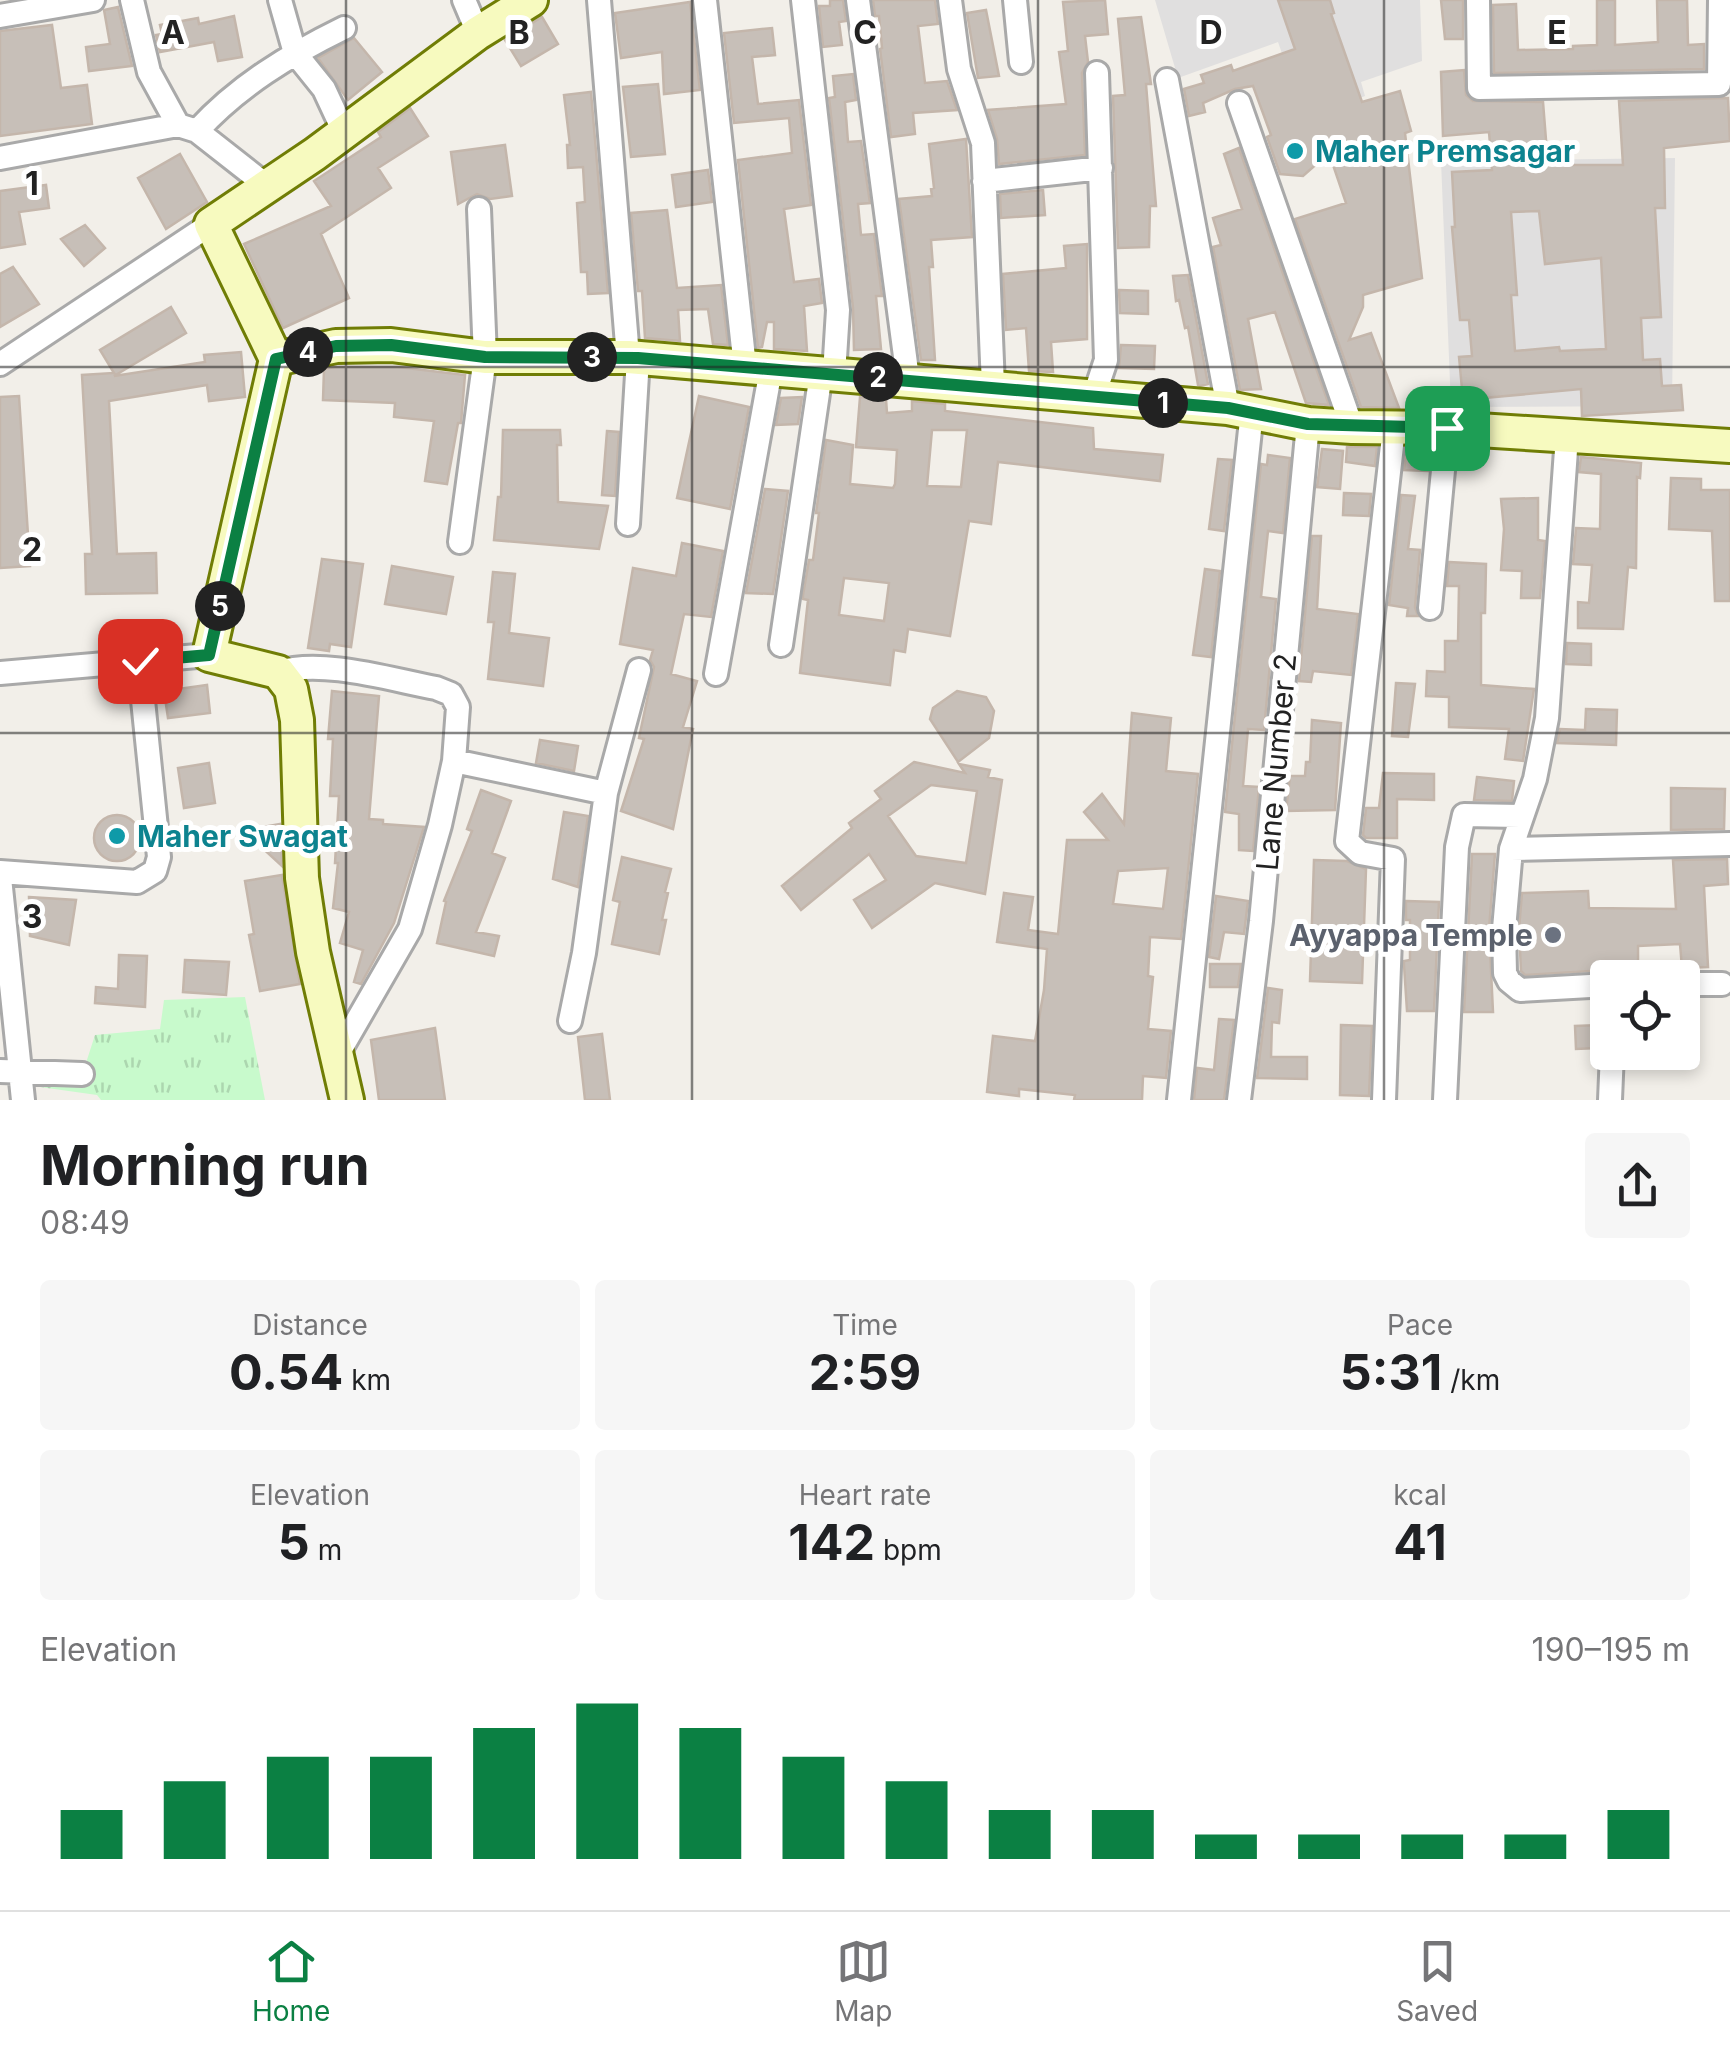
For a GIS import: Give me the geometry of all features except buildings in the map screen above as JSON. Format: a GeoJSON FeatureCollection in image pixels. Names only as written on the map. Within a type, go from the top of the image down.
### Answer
{"type":"FeatureCollection","features":[{"type":"Feature","properties":{"kind":"street"},"geometry":{"type":"LineString","coordinates":[[0,16],[93,0]]}},
{"type":"Feature","properties":{"kind":"street"},"geometry":{"type":"LineString","coordinates":[[132,0],[149,72],[188,128],[267,186]]}},
{"type":"Feature","properties":{"kind":"street"},"geometry":{"type":"LineString","coordinates":[[280,0],[294,52],[324,88],[344,132]]}},
{"type":"Feature","properties":{"kind":"street"},"geometry":{"type":"LineString","coordinates":[[464,0],[478,33]]}},
{"type":"Feature","properties":{"kind":"street"},"geometry":{"type":"LineString","coordinates":[[0,364],[267,186],[478,33],[531,0]]}},
{"type":"Feature","properties":{"kind":"street"},"geometry":{"type":"LineString","coordinates":[[599,0],[633,358],[628,524]]}},
{"type":"Feature","properties":{"kind":"street"},"geometry":{"type":"LineString","coordinates":[[705,0],[758,368],[716,674]]}},
{"type":"Feature","properties":{"kind":"street"},"geometry":{"type":"LineString","coordinates":[[781,645],[838,310],[803,0]]}},
{"type":"Feature","properties":{"kind":"street"},"geometry":{"type":"LineString","coordinates":[[858,0],[908,379]]}},
{"type":"Feature","properties":{"kind":"street"},"geometry":{"type":"LineString","coordinates":[[950,0],[959,69],[983,143],[992,386]]}},
{"type":"Feature","properties":{"kind":"street"},"geometry":{"type":"LineString","coordinates":[[1016,0],[1021,62]]}},
{"type":"Feature","properties":{"kind":"street"},"geometry":{"type":"LineString","coordinates":[[1478,0],[1478,88],[1719,84],[1726,63],[1720,0]]}},
{"type":"Feature","properties":{"kind":"street"},"geometry":{"type":"LineString","coordinates":[[0,158],[188,128],[294,52],[344,28]]}},
{"type":"Feature","properties":{"kind":"street"},"geometry":{"type":"LineString","coordinates":[[1094,396],[1106,360],[1097,73]]}},
{"type":"Feature","properties":{"kind":"street"},"geometry":{"type":"LineString","coordinates":[[1167,80],[1240,410],[1179,1100]]}},
{"type":"Feature","properties":{"kind":"street"},"geometry":{"type":"LineString","coordinates":[[1239,103],[1352,427]]}},
{"type":"Feature","properties":{"kind":"street"},"geometry":{"type":"LineString","coordinates":[[984,180],[1101,168]]}},
{"type":"Feature","properties":{"kind":"street"},"geometry":{"type":"LineString","coordinates":[[460,542],[485,357],[479,209]]}},
{"type":"Feature","properties":{"kind":"street"},"geometry":{"type":"LineString","coordinates":[[209,655],[276,359],[211,224]]}},
{"type":"Feature","properties":{"kind":"street"},"geometry":{"type":"LineString","coordinates":[[276,359],[336,346],[391,345],[485,357],[633,358],[1240,410],[1308,424],[1447,428],[1730,446]]}},
{"type":"Feature","properties":{"kind":"street","name":"Lane Number 2"},"geometry":{"type":"LineString","coordinates":[[1239,1100],[1308,424]]}},
{"type":"Feature","properties":{"kind":"street"},"geometry":{"type":"LineString","coordinates":[[1384,1100],[1393,859],[1360,853],[1348,841],[1394,428]]}},
{"type":"Feature","properties":{"kind":"street"},"geometry":{"type":"LineString","coordinates":[[1430,608],[1447,428]]}},
{"type":"Feature","properties":{"kind":"street"},"geometry":{"type":"LineString","coordinates":[[1567,436],[1546,718],[1534,779],[1511,849],[1504,929],[1505,972],[1520,990],[1590,986]]}},
{"type":"Feature","properties":{"kind":"street"},"geometry":{"type":"LineString","coordinates":[[0,673],[209,655],[278,672],[318,667],[451,694],[458,707],[454,761],[410,929],[338,1054]]}},
{"type":"Feature","properties":{"kind":"street"},"geometry":{"type":"LineString","coordinates":[[23,1100],[9,1071],[0,875],[137,882],[155,872],[159,857],[140,661]]}},
{"type":"Feature","properties":{"kind":"street"},"geometry":{"type":"LineString","coordinates":[[570,1021],[584,953],[606,793],[639,670]]}},
{"type":"Feature","properties":{"kind":"street"},"geometry":{"type":"LineString","coordinates":[[278,672],[291,689],[297,720],[302,878],[313,952],[347,1100]]}},
{"type":"Feature","properties":{"kind":"street"},"geometry":{"type":"LineString","coordinates":[[454,761],[606,793]]}},
{"type":"Feature","properties":{"kind":"street"},"geometry":{"type":"LineString","coordinates":[[1445,1100],[1454,881],[1464,815],[1520,816]]}},
{"type":"Feature","properties":{"kind":"street"},"geometry":{"type":"LineString","coordinates":[[1511,849],[1730,844]]}},
{"type":"Feature","properties":{"kind":"street"},"geometry":{"type":"LineString","coordinates":[[1700,984],[1722,984]]}},
{"type":"Feature","properties":{"kind":"street"},"geometry":{"type":"LineString","coordinates":[[1610,1100],[1611,1070]]}},
{"type":"Feature","properties":{"kind":"street"},"geometry":{"type":"LineString","coordinates":[[9,1071],[82,1074]]}},
{"type":"Feature","properties":{"kind":"shaded area"},"geometry":{"type":"Polygon","coordinates":[[[1155,0],[1420,0],[1422,61],[1361,82],[1365,96],[1305,119],[1278,42],[1178,78],[1155,0]]]}},
{"type":"Feature","properties":{"kind":"shaded area"},"geometry":{"type":"Polygon","coordinates":[[[1675,158],[1672,406],[1451,407],[1441,161],[1675,158]]]}},
{"type":"Feature","properties":{"kind":"green space"},"geometry":{"type":"Polygon","coordinates":[[[245,997],[265,1100],[101,1100],[97,1095],[40,1087],[41,1068],[85,1066],[95,1035],[160,1029],[164,1000],[245,997]]]}},
{"type":"Feature","properties":{"kind":"place","name":"Maher Premsagar"},"geometry":{"type":"Point","coordinates":[1295,151]}},
{"type":"Feature","properties":{"kind":"place","name":"Maher Swagat"},"geometry":{"type":"Point","coordinates":[117,836]}},
{"type":"Feature","properties":{"kind":"place","name":"Ayyappa Temple"},"geometry":{"type":"Point","coordinates":[1553,935]}},
{"type":"Feature","properties":{"kind":"route"},"geometry":{"type":"LineString","coordinates":[[140,661],[209,655],[276,359],[336,346],[391,345],[485,357],[628,358],[1228,408],[1308,424],[1447,428]]}}]}
